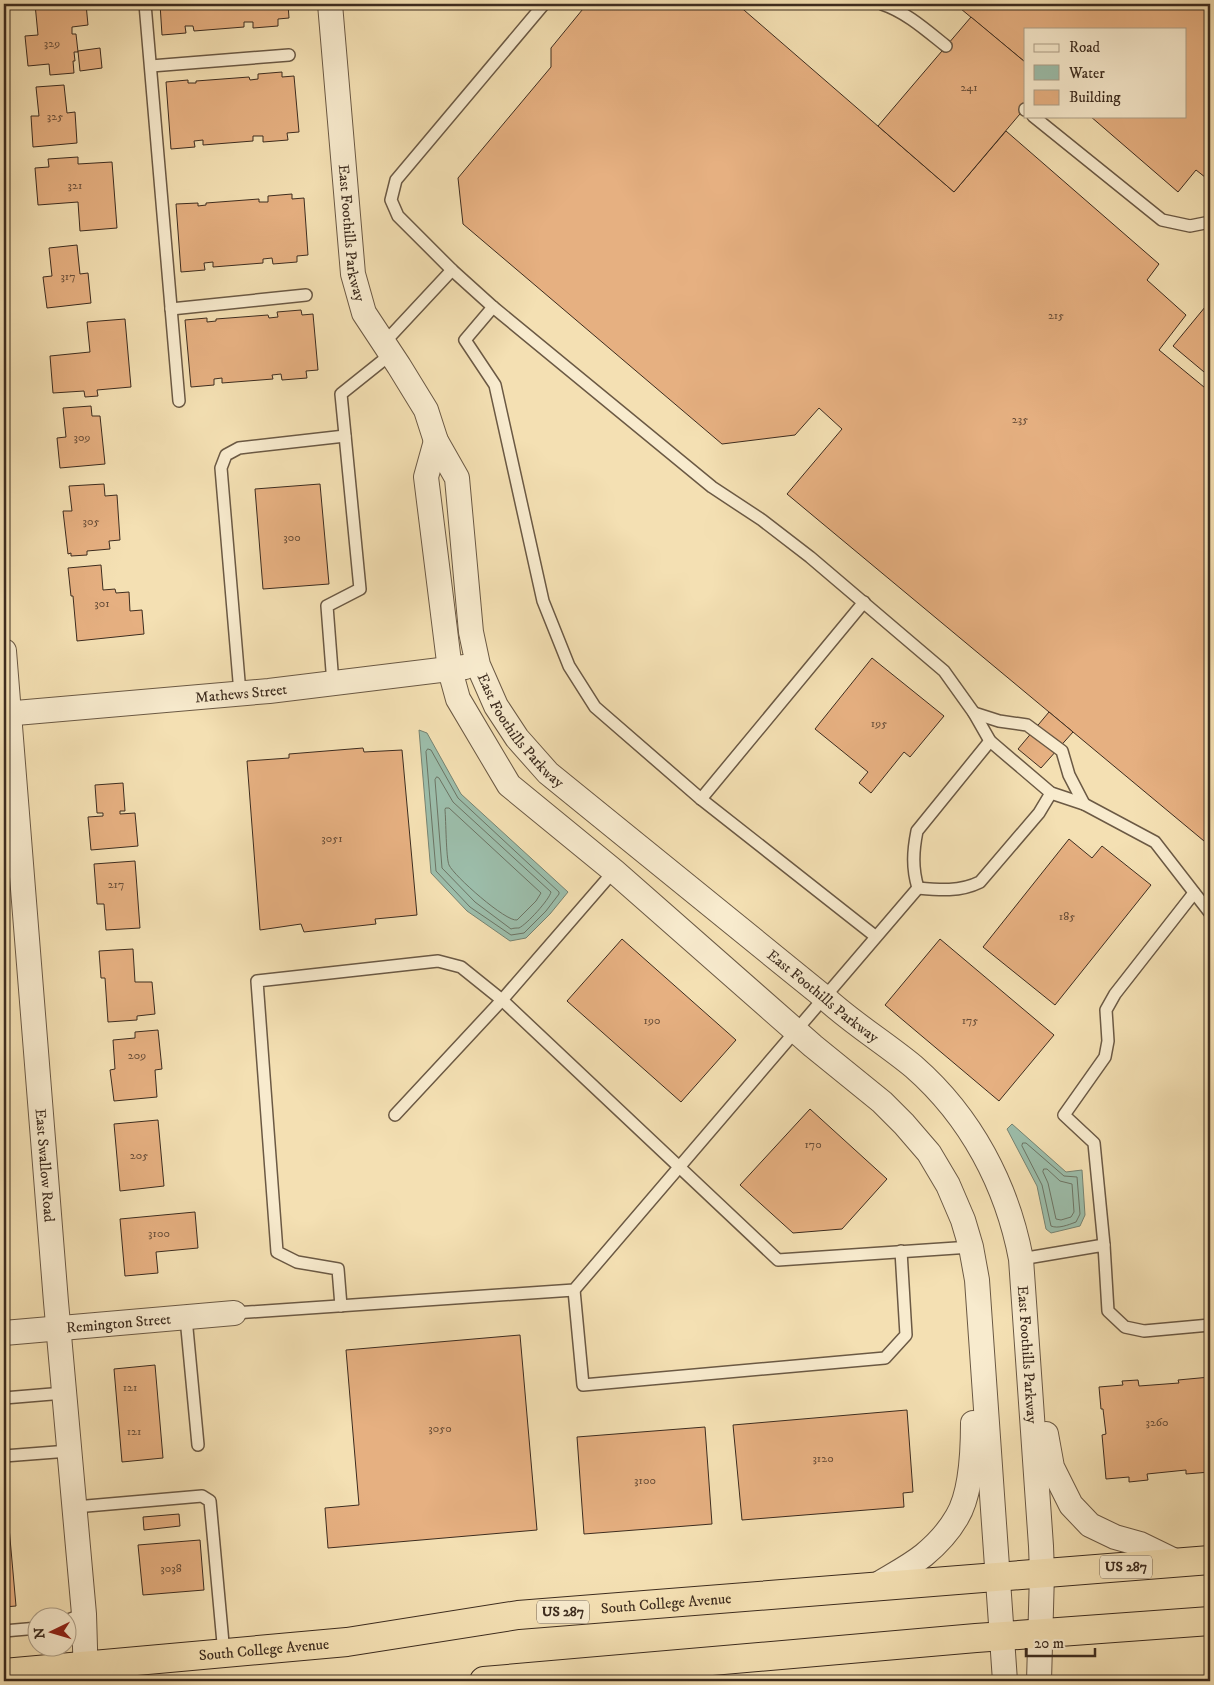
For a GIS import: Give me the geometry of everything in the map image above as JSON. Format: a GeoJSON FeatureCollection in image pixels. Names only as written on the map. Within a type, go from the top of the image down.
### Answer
{"type":"FeatureCollection","features":[{"type":"Feature","properties":{"kind":"highway","name":"South College Avenue"},"geometry":{"type":"LineString","coordinates":[[4,1673],[85,1674],[224,1654],[347,1642],[518,1615],[1210,1560]]}},
{"type":"Feature","properties":{"kind":"highway"},"geometry":{"type":"LineString","coordinates":[[484,1681],[1002,1636],[1210,1622]]}},
{"type":"Feature","properties":{"kind":"street","name":"East Foothills Parkway"},"geometry":{"type":"LineString","coordinates":[[330,4],[353,274],[364,313],[426,410],[436,441],[457,478],[471,632],[478,665],[501,714],[517,738],[548,773],[824,997],[841,1013],[913,1067],[939,1092],[967,1126],[990,1164],[1007,1204],[1021,1259],[1031,1403],[1042,1573],[1039,1681]]}},
{"type":"Feature","properties":{"kind":"street","name":"East Foothills Parkway"},"geometry":{"type":"LineString","coordinates":[[436,441],[426,477],[450,670],[458,699],[509,786],[614,872],[796,1031],[882,1102],[904,1124],[928,1153],[948,1185],[963,1220],[971,1247],[976,1280],[1005,1681]]}},
{"type":"Feature","properties":{"kind":"street","name":"East Swallow Road"},"geometry":{"type":"LineString","coordinates":[[4,651],[6,714],[75,1507],[76,1608]]}},
{"type":"Feature","properties":{"kind":"street","name":"Mathews Street"},"geometry":{"type":"LineString","coordinates":[[6,714],[333,684],[478,665]]}},
{"type":"Feature","properties":{"kind":"street","name":"Remington Street"},"geometry":{"type":"LineString","coordinates":[[4,1333],[234,1313]]}},
{"type":"Feature","properties":{"kind":"street"},"geometry":{"type":"LineString","coordinates":[[875,1586],[924,1555],[943,1536],[958,1516],[968,1484],[973,1446],[972,1412],[983,1383]]}},
{"type":"Feature","properties":{"kind":"street"},"geometry":{"type":"LineString","coordinates":[[1031,1403],[1045,1426],[1052,1467],[1071,1505],[1090,1525],[1098,1530],[1140,1544],[1179,1563]]}},
{"type":"Feature","properties":{"kind":"street","name":"East Swallow Road"},"geometry":{"type":"LineString","coordinates":[[78,1630],[85,1674]]}},
{"type":"Feature","properties":{"kind":"lane"},"geometry":{"type":"LineString","coordinates":[[145,4],[179,400]]}},
{"type":"Feature","properties":{"kind":"lane"},"geometry":{"type":"LineString","coordinates":[[544,4],[396,180],[391,200],[398,216],[492,307],[712,487],[762,520],[810,556],[944,671],[974,713],[990,740],[1051,793],[1084,804],[1155,842],[1210,913]]}},
{"type":"Feature","properties":{"kind":"lane"},"geometry":{"type":"LineString","coordinates":[[882,4],[890,6],[916,21],[946,46]]}},
{"type":"Feature","properties":{"kind":"lane"},"geometry":{"type":"LineString","coordinates":[[150,66],[288,55]]}},
{"type":"Feature","properties":{"kind":"lane"},"geometry":{"type":"LineString","coordinates":[[1035,118],[1162,220],[1190,226],[1210,222]]}},
{"type":"Feature","properties":{"kind":"lane"},"geometry":{"type":"LineString","coordinates":[[333,684],[327,606],[360,589],[341,394],[387,349],[452,270]]}},
{"type":"Feature","properties":{"kind":"lane"},"geometry":{"type":"LineString","coordinates":[[171,309],[306,295]]}},
{"type":"Feature","properties":{"kind":"lane"},"geometry":{"type":"LineString","coordinates":[[492,307],[465,340],[495,386],[543,601],[569,666],[595,707],[701,799],[875,936]]}},
{"type":"Feature","properties":{"kind":"lane"},"geometry":{"type":"LineString","coordinates":[[240,693],[221,468],[226,455],[239,448],[345,436]]}},
{"type":"Feature","properties":{"kind":"lane"},"geometry":{"type":"LineString","coordinates":[[701,799],[864,602]]}},
{"type":"Feature","properties":{"kind":"lane"},"geometry":{"type":"LineString","coordinates":[[974,713],[999,721],[1027,725],[1062,751],[1069,775],[1084,804]]}},
{"type":"Feature","properties":{"kind":"lane"},"geometry":{"type":"LineString","coordinates":[[918,888],[913,870],[914,844],[917,831],[990,740]]}},
{"type":"Feature","properties":{"kind":"lane"},"geometry":{"type":"LineString","coordinates":[[918,888],[959,889],[969,888],[980,882],[1039,813],[1051,793]]}},
{"type":"Feature","properties":{"kind":"lane"},"geometry":{"type":"LineString","coordinates":[[396,1115],[502,1000],[614,872]]}},
{"type":"Feature","properties":{"kind":"lane"},"geometry":{"type":"LineString","coordinates":[[234,1313],[574,1290],[918,888]]}},
{"type":"Feature","properties":{"kind":"lane"},"geometry":{"type":"LineString","coordinates":[[1194,893],[1115,994],[1106,1010],[1108,1041],[1105,1057],[1064,1115],[1094,1143],[1108,1311],[1125,1327],[1144,1331],[1210,1325]]}},
{"type":"Feature","properties":{"kind":"lane"},"geometry":{"type":"LineString","coordinates":[[341,1306],[338,1269],[297,1262],[277,1252],[257,981],[438,961],[461,967],[502,1000],[778,1260],[971,1247]]}},
{"type":"Feature","properties":{"kind":"lane"},"geometry":{"type":"LineString","coordinates":[[1021,1259],[1104,1245]]}},
{"type":"Feature","properties":{"kind":"lane"},"geometry":{"type":"LineString","coordinates":[[574,1290],[583,1385],[886,1358],[906,1335],[901,1251]]}},
{"type":"Feature","properties":{"kind":"lane"},"geometry":{"type":"LineString","coordinates":[[186,1318],[198,1445]]}},
{"type":"Feature","properties":{"kind":"lane"},"geometry":{"type":"LineString","coordinates":[[4,1398],[64,1393]]}},
{"type":"Feature","properties":{"kind":"lane"},"geometry":{"type":"LineString","coordinates":[[4,1456],[69,1451]]}},
{"type":"Feature","properties":{"kind":"lane"},"geometry":{"type":"LineString","coordinates":[[75,1507],[202,1496],[210,1501],[224,1654]]}},
{"type":"Feature","properties":{"kind":"lane"},"geometry":{"type":"LineString","coordinates":[[4,1631],[28,1629]]}},
{"type":"Feature","properties":{"kind":"water"},"geometry":{"type":"Polygon","coordinates":[[[419,730],[427,733],[461,794],[568,892],[550,914],[526,938],[510,941],[467,911],[431,873],[419,730]]]}},
{"type":"Feature","properties":{"kind":"water"},"geometry":{"type":"Polygon","coordinates":[[[1012,1124],[1066,1172],[1082,1170],[1085,1215],[1080,1226],[1051,1233],[1046,1229],[1037,1186],[1007,1129],[1012,1124]]]}},
{"type":"Feature","properties":{"kind":"building"},"geometry":{"type":"Polygon","coordinates":[[[35,4],[86,4],[88,25],[72,27],[72,34],[76,34],[78,52],[74,52],[74,73],[50,75],[49,64],[28,66],[25,36],[38,35],[35,4]]]}},
{"type":"Feature","properties":{"kind":"building"},"geometry":{"type":"Polygon","coordinates":[[[160,4],[288,4],[289,18],[278,19],[278,26],[253,28],[253,22],[244,22],[244,27],[194,31],[193,26],[185,26],[186,33],[162,35],[160,4]]]}},
{"type":"Feature","properties":{"kind":"building"},"geometry":{"type":"Polygon","coordinates":[[[587,4],[737,4],[954,192],[1006,131],[1159,264],[1147,280],[1186,315],[1159,350],[1210,392],[1210,846],[787,494],[842,429],[819,408],[795,435],[722,444],[463,224],[458,178],[551,67],[551,48],[587,4]]]}},
{"type":"Feature","properties":{"kind":"building"},"geometry":{"type":"Polygon","coordinates":[[[955,4],[1210,4],[1210,181],[1196,170],[1178,192],[1092,118],[1186,118],[1186,28],[1024,28],[1024,61],[955,4]]]}},
{"type":"Feature","properties":{"kind":"building"},"geometry":{"type":"Polygon","coordinates":[[[971,17],[1024,61],[1024,109],[954,192],[878,126],[971,17]]]}},
{"type":"Feature","properties":{"kind":"building"},"geometry":{"type":"Polygon","coordinates":[[[100,48],[102,68],[80,71],[78,51],[100,48]]]}},
{"type":"Feature","properties":{"kind":"building"},"geometry":{"type":"Polygon","coordinates":[[[282,72],[282,77],[294,76],[299,132],[287,133],[288,140],[263,142],[263,136],[253,136],[253,141],[203,145],[203,140],[194,141],[195,147],[171,149],[166,82],[188,80],[188,83],[196,83],[196,81],[249,77],[250,80],[258,79],[258,74],[282,72]]]}},
{"type":"Feature","properties":{"kind":"building"},"geometry":{"type":"Polygon","coordinates":[[[64,85],[67,113],[75,112],[77,143],[33,147],[31,116],[39,116],[36,87],[64,85]]]}},
{"type":"Feature","properties":{"kind":"building"},"geometry":{"type":"Polygon","coordinates":[[[78,157],[78,164],[112,162],[117,228],[80,231],[78,202],[38,205],[35,168],[49,167],[48,159],[78,157]]]}},
{"type":"Feature","properties":{"kind":"building"},"geometry":{"type":"Polygon","coordinates":[[[292,194],[292,199],[304,198],[308,255],[297,256],[297,262],[273,264],[272,258],[263,259],[263,263],[213,267],[213,262],[204,263],[205,270],[181,272],[176,204],[198,203],[198,206],[206,205],[206,203],[259,199],[259,202],[268,202],[268,196],[292,194]]]}},
{"type":"Feature","properties":{"kind":"building"},"geometry":{"type":"Polygon","coordinates":[[[77,245],[80,274],[88,273],[91,303],[47,308],[43,277],[52,276],[49,248],[77,245]]]}},
{"type":"Feature","properties":{"kind":"building"},"geometry":{"type":"Polygon","coordinates":[[[1210,301],[1210,377],[1173,346],[1210,301]]]}},
{"type":"Feature","properties":{"kind":"building"},"geometry":{"type":"Polygon","coordinates":[[[301,310],[302,315],[313,314],[318,370],[306,371],[307,378],[282,380],[281,374],[272,375],[273,379],[222,383],[222,378],[214,379],[214,385],[191,387],[185,320],[207,318],[207,322],[216,321],[216,319],[268,315],[269,318],[278,317],[277,312],[301,310]]]}},
{"type":"Feature","properties":{"kind":"building"},"geometry":{"type":"Polygon","coordinates":[[[125,319],[131,387],[97,390],[98,396],[85,397],[84,391],[53,393],[50,356],[90,352],[87,322],[125,319]]]}},
{"type":"Feature","properties":{"kind":"building"},"geometry":{"type":"Polygon","coordinates":[[[91,406],[92,416],[100,416],[105,464],[60,468],[57,438],[66,437],[63,408],[91,406]]]}},
{"type":"Feature","properties":{"kind":"building"},"geometry":{"type":"Polygon","coordinates":[[[104,484],[105,496],[117,495],[120,540],[109,541],[110,549],[87,551],[87,555],[71,556],[71,553],[68,554],[63,511],[72,511],[69,486],[104,484]]]}},
{"type":"Feature","properties":{"kind":"building"},"geometry":{"type":"Polygon","coordinates":[[[320,484],[329,584],[263,589],[255,489],[320,484]]]}},
{"type":"Feature","properties":{"kind":"building"},"geometry":{"type":"Polygon","coordinates":[[[101,565],[103,590],[115,589],[116,593],[129,592],[130,611],[142,610],[144,634],[77,641],[73,596],[71,596],[68,568],[101,565]]]}},
{"type":"Feature","properties":{"kind":"building"},"geometry":{"type":"Polygon","coordinates":[[[872,658],[944,716],[910,757],[904,752],[871,793],[859,783],[868,772],[815,729],[872,658]]]}},
{"type":"Feature","properties":{"kind":"building"},"geometry":{"type":"Polygon","coordinates":[[[1049,712],[1073,732],[1041,768],[1018,749],[1049,712]]]}},
{"type":"Feature","properties":{"kind":"building"},"geometry":{"type":"Polygon","coordinates":[[[363,748],[364,752],[402,750],[417,915],[375,919],[376,924],[304,932],[301,924],[260,930],[247,761],[289,758],[289,754],[363,748]]]}},
{"type":"Feature","properties":{"kind":"building"},"geometry":{"type":"Polygon","coordinates":[[[123,783],[125,811],[120,811],[120,814],[135,813],[138,846],[91,850],[88,817],[103,816],[103,813],[97,813],[95,785],[123,783]]]}},
{"type":"Feature","properties":{"kind":"building"},"geometry":{"type":"Polygon","coordinates":[[[1069,839],[1092,858],[1102,846],[1151,885],[1055,1005],[983,947],[1069,839]]]}},
{"type":"Feature","properties":{"kind":"building"},"geometry":{"type":"Polygon","coordinates":[[[135,861],[140,928],[106,930],[104,904],[97,904],[94,864],[135,861]]]}},
{"type":"Feature","properties":{"kind":"building"},"geometry":{"type":"Polygon","coordinates":[[[622,939],[736,1040],[681,1102],[567,1001],[622,939]]]}},
{"type":"Feature","properties":{"kind":"building"},"geometry":{"type":"Polygon","coordinates":[[[940,939],[1054,1035],[999,1101],[885,1005],[940,939]]]}},
{"type":"Feature","properties":{"kind":"building"},"geometry":{"type":"Polygon","coordinates":[[[133,949],[135,982],[152,982],[155,1014],[137,1016],[137,1020],[108,1022],[105,978],[101,978],[99,951],[133,949]]]}},
{"type":"Feature","properties":{"kind":"building"},"geometry":{"type":"Polygon","coordinates":[[[158,1030],[162,1069],[155,1070],[157,1097],[114,1101],[110,1070],[115,1069],[113,1040],[135,1038],[135,1032],[158,1030]]]}},
{"type":"Feature","properties":{"kind":"building"},"geometry":{"type":"Polygon","coordinates":[[[810,1109],[887,1179],[842,1229],[793,1233],[740,1185],[810,1109]]]}},
{"type":"Feature","properties":{"kind":"building"},"geometry":{"type":"Polygon","coordinates":[[[158,1120],[164,1186],[120,1191],[114,1124],[158,1120]]]}},
{"type":"Feature","properties":{"kind":"building"},"geometry":{"type":"Polygon","coordinates":[[[195,1212],[198,1248],[156,1252],[158,1273],[125,1276],[120,1219],[195,1212]]]}},
{"type":"Feature","properties":{"kind":"building"},"geometry":{"type":"Polygon","coordinates":[[[520,1335],[537,1530],[328,1548],[325,1508],[359,1505],[346,1350],[520,1335]]]}},
{"type":"Feature","properties":{"kind":"building"},"geometry":{"type":"Polygon","coordinates":[[[155,1365],[163,1458],[122,1462],[114,1369],[155,1365]]]}},
{"type":"Feature","properties":{"kind":"building"},"geometry":{"type":"Polygon","coordinates":[[[1210,1377],[1210,1472],[1186,1474],[1186,1470],[1147,1474],[1148,1480],[1129,1482],[1129,1477],[1106,1479],[1102,1435],[1106,1434],[1099,1387],[1123,1385],[1122,1381],[1138,1380],[1139,1386],[1179,1383],[1178,1380],[1210,1377]]]}},
{"type":"Feature","properties":{"kind":"building"},"geometry":{"type":"Polygon","coordinates":[[[907,1410],[913,1492],[903,1493],[904,1507],[742,1520],[733,1425],[907,1410]]]}},
{"type":"Feature","properties":{"kind":"building"},"geometry":{"type":"Polygon","coordinates":[[[705,1427],[712,1524],[584,1534],[577,1437],[705,1427]]]}},
{"type":"Feature","properties":{"kind":"building"},"geometry":{"type":"Polygon","coordinates":[[[6,1493],[16,1606],[4,1607],[4,1494],[6,1493]]]}},
{"type":"Feature","properties":{"kind":"building"},"geometry":{"type":"Polygon","coordinates":[[[179,1514],[180,1526],[144,1530],[143,1517],[179,1514]]]}},
{"type":"Feature","properties":{"kind":"building"},"geometry":{"type":"Polygon","coordinates":[[[200,1540],[204,1590],[143,1595],[138,1545],[200,1540]]]}}]}
